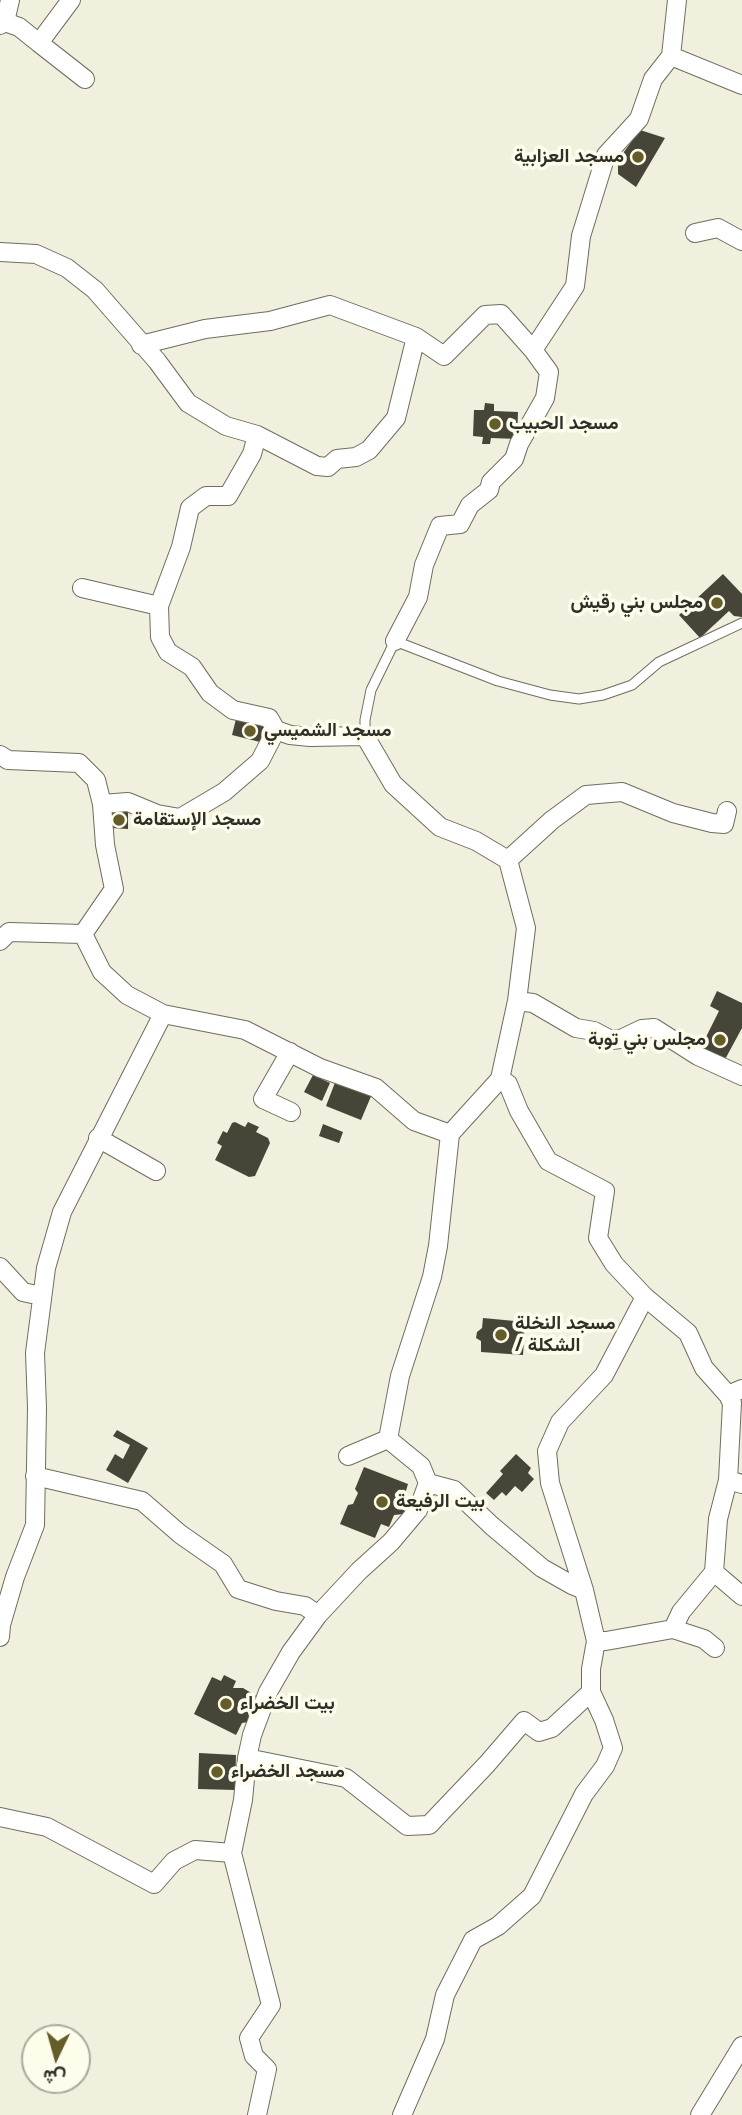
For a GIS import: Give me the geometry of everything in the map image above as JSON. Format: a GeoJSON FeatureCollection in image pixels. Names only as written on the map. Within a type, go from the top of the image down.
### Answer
{"type":"FeatureCollection","features":[{"type":"Feature","properties":{"kind":"street"},"geometry":{"type":"LineString","coordinates":[[10,0],[3,24],[19,27],[85,79]]}},
{"type":"Feature","properties":{"kind":"street"},"geometry":{"type":"LineString","coordinates":[[39,43],[71,0]]}},
{"type":"Feature","properties":{"kind":"street"},"geometry":{"type":"LineString","coordinates":[[533,350],[575,286],[581,236],[606,155],[639,119],[653,79],[671,56],[677,0]]}},
{"type":"Feature","properties":{"kind":"street"},"geometry":{"type":"LineString","coordinates":[[671,56],[742,85]]}},
{"type":"Feature","properties":{"kind":"street"},"geometry":{"type":"LineString","coordinates":[[695,233],[718,228],[742,240]]}},
{"type":"Feature","properties":{"kind":"street"},"geometry":{"type":"LineString","coordinates":[[0,253],[36,254],[67,268],[95,290],[158,361],[188,403],[226,426],[257,435],[317,466],[328,467],[337,459],[356,457],[369,450],[396,418],[416,337]]}},
{"type":"Feature","properties":{"kind":"street"},"geometry":{"type":"LineString","coordinates":[[141,345],[205,329],[270,321],[330,304],[416,337],[444,356],[485,315],[501,314],[533,350],[549,372],[545,398],[519,444],[514,459],[491,482],[489,490],[470,505],[460,524],[440,526],[424,565],[418,597],[395,640]]}},
{"type":"Feature","properties":{"kind":"street"},"geometry":{"type":"LineString","coordinates":[[257,435],[251,454],[228,496],[206,496],[190,508],[181,547],[159,606],[160,637],[168,652],[192,667],[210,693],[233,710],[269,718],[276,730],[310,737],[365,736],[393,784],[440,827],[476,841],[508,860],[526,928],[517,1001],[500,1079],[450,1134],[438,1246],[432,1276],[400,1376],[388,1439]]}},
{"type":"Feature","properties":{"kind":"street"},"geometry":{"type":"LineString","coordinates":[[82,588],[159,606]]}},
{"type":"Feature","properties":{"kind":"street"},"geometry":{"type":"LineString","coordinates":[[102,804],[128,802],[157,814],[180,818],[224,792],[260,761],[276,730]]}},
{"type":"Feature","properties":{"kind":"street"},"geometry":{"type":"LineString","coordinates":[[0,755],[8,760],[79,763],[96,780],[114,889],[83,934]]}},
{"type":"Feature","properties":{"kind":"street"},"geometry":{"type":"LineString","coordinates":[[508,860],[552,820],[586,796],[622,792],[673,813],[712,823],[723,824],[727,811]]}},
{"type":"Feature","properties":{"kind":"street"},"geometry":{"type":"LineString","coordinates":[[0,941],[9,933],[83,934]]}},
{"type":"Feature","properties":{"kind":"street"},"geometry":{"type":"LineString","coordinates":[[83,934],[102,972],[127,995],[163,1014],[245,1030],[320,1068],[376,1088],[414,1121],[450,1134]]}},
{"type":"Feature","properties":{"kind":"street"},"geometry":{"type":"LineString","coordinates":[[517,1001],[533,1003],[576,1028],[594,1031],[611,1040],[621,1039],[642,1029],[654,1028],[698,1056],[742,1076]]}},
{"type":"Feature","properties":{"kind":"street"},"geometry":{"type":"LineString","coordinates":[[0,1637],[15,1577],[34,1525],[37,1408],[35,1353],[46,1268],[62,1212],[163,1014]]}},
{"type":"Feature","properties":{"kind":"street"},"geometry":{"type":"LineString","coordinates":[[290,1052],[263,1099],[291,1112]]}},
{"type":"Feature","properties":{"kind":"street"},"geometry":{"type":"LineString","coordinates":[[500,1079],[508,1084],[519,1111],[548,1161],[605,1191],[598,1238],[614,1264],[645,1297],[688,1333],[704,1368],[735,1392],[732,1403],[735,1482],[718,1519],[714,1572],[681,1612],[673,1629]]}},
{"type":"Feature","properties":{"kind":"street"},"geometry":{"type":"LineString","coordinates":[[98,1138],[156,1171]]}},
{"type":"Feature","properties":{"kind":"street"},"geometry":{"type":"LineString","coordinates":[[0,1267],[23,1292],[41,1296]]}},
{"type":"Feature","properties":{"kind":"street"},"geometry":{"type":"LineString","coordinates":[[402,2115],[435,2039],[445,1995],[473,1940],[498,1926],[532,1896],[584,1794],[605,1766],[613,1748],[591,1692],[590,1669],[596,1641],[584,1590],[550,1483],[547,1451],[561,1422],[604,1376],[645,1297]]}},
{"type":"Feature","properties":{"kind":"street"},"geometry":{"type":"LineString","coordinates":[[348,1455],[388,1439]]}},
{"type":"Feature","properties":{"kind":"street"},"geometry":{"type":"LineString","coordinates":[[257,2115],[267,2069],[254,2056],[249,2038],[271,2005],[232,1853],[243,1800],[247,1758],[252,1735],[268,1692],[291,1652],[318,1615],[359,1571],[391,1542],[418,1510],[428,1483],[421,1466],[388,1439]]}},
{"type":"Feature","properties":{"kind":"street"},"geometry":{"type":"LineString","coordinates":[[35,1476],[142,1501],[180,1534],[223,1564],[238,1589],[276,1601],[305,1606],[318,1615]]}},
{"type":"Feature","properties":{"kind":"street"},"geometry":{"type":"LineString","coordinates":[[428,1483],[454,1490],[542,1567],[584,1590]]}},
{"type":"Feature","properties":{"kind":"street"},"geometry":{"type":"LineString","coordinates":[[714,1572],[742,1596]]}},
{"type":"Feature","properties":{"kind":"street"},"geometry":{"type":"LineString","coordinates":[[596,1641],[673,1629],[704,1639],[715,1648]]}},
{"type":"Feature","properties":{"kind":"street"},"geometry":{"type":"LineString","coordinates":[[247,1758],[346,1778],[407,1826],[429,1825],[524,1721],[539,1732],[552,1728],[591,1692]]}},
{"type":"Feature","properties":{"kind":"street"},"geometry":{"type":"LineString","coordinates":[[0,1816],[47,1827],[154,1884],[174,1861],[195,1850],[232,1853]]}},
{"type":"Feature","properties":{"kind":"street"},"geometry":{"type":"LineString","coordinates":[[700,2115],[742,2046]]}},
{"type":"Feature","properties":{"kind":"lane"},"geometry":{"type":"LineString","coordinates":[[365,736],[365,720],[372,690],[395,640],[498,681],[550,695],[579,699],[603,695],[632,685],[659,662],[742,623]]}},
{"type":"Feature","properties":{"kind":"building","name":"مسجد العزابية"},"geometry":{"type":"Polygon","coordinates":[[[640,130],[665,138],[636,187],[618,174],[618,160],[640,130]]]}},
{"type":"Feature","properties":{"kind":"building","name":"مسجد الحبيب"},"geometry":{"type":"Polygon","coordinates":[[[485,403],[494,404],[494,411],[518,412],[517,439],[491,438],[490,444],[482,444],[483,437],[473,436],[474,410],[484,410],[485,403]]]}},
{"type":"Feature","properties":{"kind":"building","name":"مجلس بني رقيش"},"geometry":{"type":"Polygon","coordinates":[[[723,574],[742,594],[742,617],[734,616],[729,611],[700,638],[679,615],[723,574]]]}},
{"type":"Feature","properties":{"kind":"building","name":"مسجد الشميسي"},"geometry":{"type":"Polygon","coordinates":[[[236,719],[268,727],[264,743],[232,735],[236,719]]]}},
{"type":"Feature","properties":{"kind":"building","name":"مسجد الإستقامة"},"geometry":{"type":"Polygon","coordinates":[[[111,812],[128,812],[128,829],[111,828],[111,812]]]}},
{"type":"Feature","properties":{"kind":"building","name":"مجلس بني توبة"},"geometry":{"type":"Polygon","coordinates":[[[717,991],[742,1003],[742,1028],[722,1065],[698,1053],[719,1011],[710,1006],[717,991]]]}},
{"type":"Feature","properties":{"kind":"building"},"geometry":{"type":"Polygon","coordinates":[[[313,1075],[330,1083],[322,1101],[304,1092],[313,1075]]]}},
{"type":"Feature","properties":{"kind":"building"},"geometry":{"type":"Polygon","coordinates":[[[336,1080],[372,1094],[361,1120],[326,1106],[336,1080]]]}},
{"type":"Feature","properties":{"kind":"building"},"geometry":{"type":"Polygon","coordinates":[[[235,1122],[245,1127],[248,1122],[259,1127],[256,1132],[268,1138],[270,1143],[255,1176],[249,1177],[215,1160],[222,1146],[217,1143],[223,1131],[227,1133],[235,1122]]]}},
{"type":"Feature","properties":{"kind":"building"},"geometry":{"type":"Polygon","coordinates":[[[323,1124],[343,1132],[339,1143],[319,1136],[323,1124]]]}},
{"type":"Feature","properties":{"kind":"building","name":"مسجد النخلة / الشكلة"},"geometry":{"type":"Polygon","coordinates":[[[483,1318],[525,1322],[523,1355],[481,1352],[481,1341],[476,1338],[477,1332],[482,1328],[483,1318]]]}},
{"type":"Feature","properties":{"kind":"building"},"geometry":{"type":"Polygon","coordinates":[[[117,1430],[148,1448],[128,1483],[106,1470],[115,1454],[123,1459],[130,1445],[113,1436],[117,1430]]]}},
{"type":"Feature","properties":{"kind":"building"},"geometry":{"type":"Polygon","coordinates":[[[516,1454],[531,1468],[528,1473],[534,1479],[522,1492],[515,1486],[506,1496],[502,1492],[494,1500],[486,1493],[503,1474],[500,1471],[516,1454]]]}},
{"type":"Feature","properties":{"kind":"building","name":"بيت الرفيعة"},"geometry":{"type":"Polygon","coordinates":[[[364,1467],[408,1484],[405,1494],[410,1500],[404,1514],[394,1515],[389,1527],[381,1524],[375,1538],[340,1524],[348,1505],[353,1504],[358,1493],[355,1489],[364,1467]]]}},
{"type":"Feature","properties":{"kind":"building","name":"بيت الخضراء"},"geometry":{"type":"Polygon","coordinates":[[[224,1675],[236,1681],[233,1688],[243,1688],[258,1697],[251,1710],[251,1717],[248,1722],[242,1723],[236,1735],[194,1714],[212,1677],[221,1681],[224,1675]]]}},
{"type":"Feature","properties":{"kind":"building","name":"مسجد الخضراء"},"geometry":{"type":"Polygon","coordinates":[[[199,1753],[236,1755],[235,1790],[198,1789],[199,1753]]]}},
{"type":"Feature","properties":{"kind":"place","name":"مسجد العزابية"},"geometry":{"type":"Point","coordinates":[638,157]}},
{"type":"Feature","properties":{"kind":"place","name":"مسجد الحبيب"},"geometry":{"type":"Point","coordinates":[495,424]}},
{"type":"Feature","properties":{"kind":"place","name":"مجلس بني رقيش"},"geometry":{"type":"Point","coordinates":[717,603]}},
{"type":"Feature","properties":{"kind":"place","name":"مسجد الشميسي"},"geometry":{"type":"Point","coordinates":[250,731]}},
{"type":"Feature","properties":{"kind":"place","name":"مسجد الإستقامة"},"geometry":{"type":"Point","coordinates":[119,820]}},
{"type":"Feature","properties":{"kind":"place","name":"مجلس بني توبة"},"geometry":{"type":"Point","coordinates":[720,1040]}},
{"type":"Feature","properties":{"kind":"place","name":"مسجد النخلة / الشكلة"},"geometry":{"type":"Point","coordinates":[501,1335]}},
{"type":"Feature","properties":{"kind":"place","name":"بيت الرفيعة"},"geometry":{"type":"Point","coordinates":[382,1502]}},
{"type":"Feature","properties":{"kind":"place","name":"بيت الخضراء"},"geometry":{"type":"Point","coordinates":[226,1704]}},
{"type":"Feature","properties":{"kind":"place","name":"مسجد الخضراء"},"geometry":{"type":"Point","coordinates":[217,1772]}}]}
